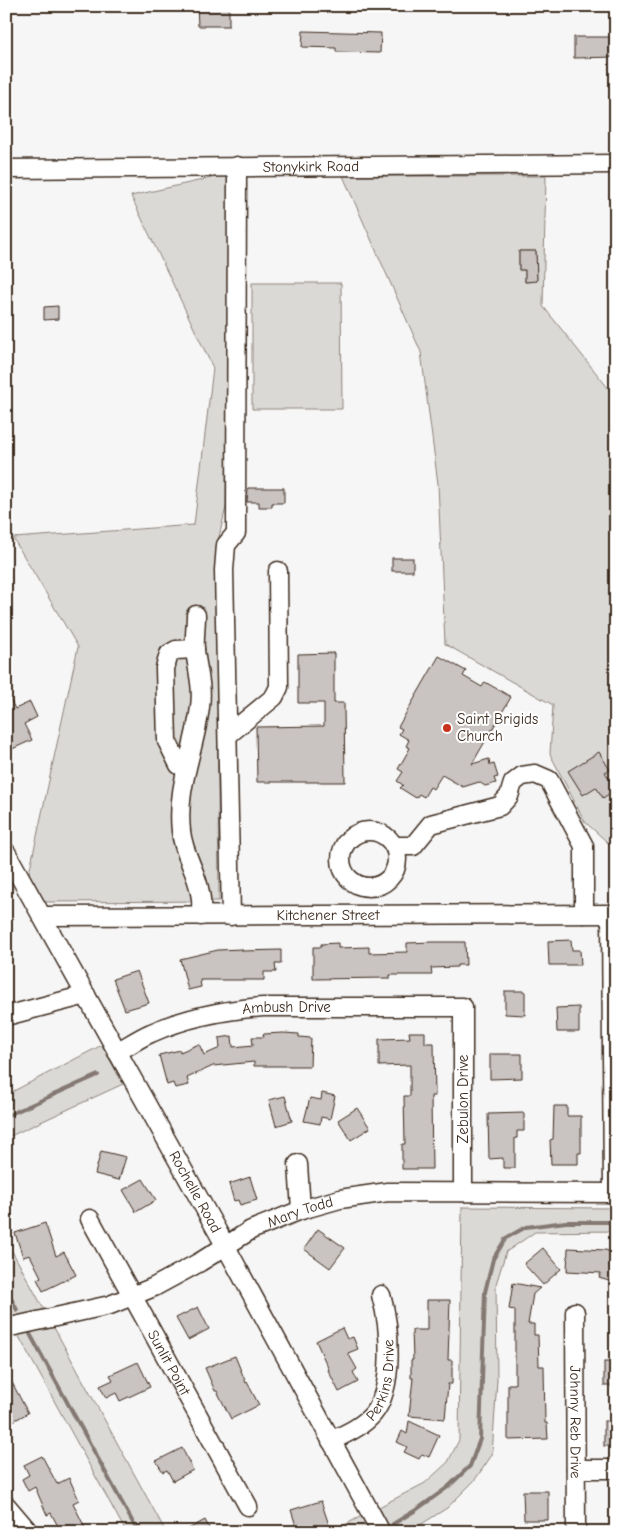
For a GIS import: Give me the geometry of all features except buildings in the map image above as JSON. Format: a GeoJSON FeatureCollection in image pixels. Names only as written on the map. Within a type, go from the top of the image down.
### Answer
{"type":"FeatureCollection","features":[{"type":"Feature","properties":{"kind":"street","name":"Stonykirk Road"},"geometry":{"type":"LineString","coordinates":[[6,168],[616,164]]}},
{"type":"Feature","properties":{"kind":"street"},"geometry":{"type":"LineString","coordinates":[[231,916],[224,570],[226,545],[236,533],[237,166]]}},
{"type":"Feature","properties":{"kind":"street"},"geometry":{"type":"LineString","coordinates":[[228,735],[274,697],[279,686],[278,571]]}},
{"type":"Feature","properties":{"kind":"street"},"geometry":{"type":"LineString","coordinates":[[196,615],[195,650],[201,683],[200,704],[196,738],[186,768],[180,805],[181,832],[186,854],[200,892],[201,916]]}},
{"type":"Feature","properties":{"kind":"street"},"geometry":{"type":"LineString","coordinates":[[186,768],[179,765],[168,740],[165,668],[169,654],[176,650],[195,650]]}},
{"type":"Feature","properties":{"kind":"street"},"geometry":{"type":"LineString","coordinates":[[394,846],[414,846],[431,824],[500,806],[509,796],[513,783],[522,776],[535,774],[549,780],[584,846],[584,914]]}},
{"type":"Feature","properties":{"kind":"street"},"geometry":{"type":"LineString","coordinates":[[367,831],[378,832],[388,838],[394,846],[398,857],[396,868],[390,878],[382,884],[371,887],[361,886],[353,882],[346,875],[341,859],[342,851],[348,841],[356,834],[367,831]]}},
{"type":"Feature","properties":{"kind":"street","name":"Rochelle Road"},"geometry":{"type":"LineString","coordinates":[[6,852],[225,1245],[381,1532]]}},
{"type":"Feature","properties":{"kind":"street"},"geometry":{"type":"LineString","coordinates":[[371,887],[371,915]]}},
{"type":"Feature","properties":{"kind":"street"},"geometry":{"type":"LineString","coordinates":[[613,914],[614,1193]]}},
{"type":"Feature","properties":{"kind":"street","name":"Kitchener Street"},"geometry":{"type":"LineString","coordinates":[[42,916],[613,914]]}},
{"type":"Feature","properties":{"kind":"street"},"geometry":{"type":"LineString","coordinates":[[6,1016],[86,995]]}},
{"type":"Feature","properties":{"kind":"street","name":"Ambush Drive"},"geometry":{"type":"LineString","coordinates":[[117,1052],[149,1034],[177,1022],[205,1014],[234,1009],[263,1007],[462,1007]]}},
{"type":"Feature","properties":{"kind":"street","name":"Zebulon Drive"},"geometry":{"type":"LineString","coordinates":[[462,1007],[463,1192]]}},
{"type":"Feature","properties":{"kind":"street"},"geometry":{"type":"LineString","coordinates":[[298,1164],[301,1210]]}},
{"type":"Feature","properties":{"kind":"street","name":"Mary Todd"},"geometry":{"type":"LineString","coordinates":[[6,1328],[86,1312],[110,1305],[154,1287],[251,1230],[301,1210],[340,1199],[388,1192],[614,1193]]}},
{"type":"Feature","properties":{"kind":"street","name":"Sunlit Point"},"geometry":{"type":"LineString","coordinates":[[90,1219],[248,1506]]}},
{"type":"Feature","properties":{"kind":"street","name":"Perkins Drive"},"geometry":{"type":"LineString","coordinates":[[331,1441],[361,1425],[372,1416],[385,1394],[388,1375],[387,1321],[381,1295]]}},
{"type":"Feature","properties":{"kind":"street","name":"Johnny Reb Drive"},"geometry":{"type":"LineString","coordinates":[[575,1312],[576,1532]]}},
{"type":"Feature","properties":{"kind":"street"},"geometry":{"type":"LineString","coordinates":[[576,1468],[616,1469]]}},
{"type":"Feature","properties":{"kind":"street"},"geometry":{"type":"LineString","coordinates":[[6,1504],[29,1532]]}},
{"type":"Feature","properties":{"kind":"shaded area"},"geometry":{"type":"Polygon","coordinates":[[[229,174],[226,507],[216,550],[219,901],[45,902],[29,873],[78,647],[13,538],[194,525],[213,368],[131,196],[229,174]]]}},
{"type":"Feature","properties":{"kind":"shaded area"},"geometry":{"type":"Polygon","coordinates":[[[343,176],[546,176],[543,306],[616,398],[616,850],[585,822],[550,754],[553,705],[445,644],[438,484],[421,352],[343,176]],[[519,251],[519,270],[525,270],[525,282],[537,281],[536,251],[519,251]]]}},
{"type":"Feature","properties":{"kind":"shaded area"},"geometry":{"type":"Polygon","coordinates":[[[252,283],[341,283],[342,409],[252,409],[252,283]]]}},
{"type":"Feature","properties":{"kind":"shaded area"},"geometry":{"type":"Polygon","coordinates":[[[102,1045],[123,1084],[6,1138],[6,1095],[102,1045]]]}},
{"type":"Feature","properties":{"kind":"shaded area"},"geometry":{"type":"Polygon","coordinates":[[[462,1207],[616,1208],[616,1231],[535,1232],[506,1252],[496,1284],[497,1380],[492,1455],[474,1481],[447,1508],[409,1532],[331,1532],[425,1483],[448,1462],[459,1440],[462,1207]]]}},
{"type":"Feature","properties":{"kind":"shaded area"},"geometry":{"type":"Polygon","coordinates":[[[6,1240],[166,1532],[126,1532],[6,1313],[6,1240]]]}},
{"type":"Feature","properties":{"kind":"waterway"},"geometry":{"type":"LineString","coordinates":[[6,1116],[98,1075]]}},
{"type":"Feature","properties":{"kind":"waterway"},"geometry":{"type":"LineString","coordinates":[[393,1524],[448,1487],[470,1466],[480,1439],[485,1292],[493,1259],[506,1238],[526,1227],[566,1222],[616,1222]]}},
{"type":"Feature","properties":{"kind":"waterway"},"geometry":{"type":"LineString","coordinates":[[6,1289],[17,1310]]}},
{"type":"Feature","properties":{"kind":"waterway"},"geometry":{"type":"LineString","coordinates":[[30,1334],[138,1532]]}},
{"type":"Feature","properties":{"kind":"place","name":"Saint Brigids Church"},"geometry":{"type":"Point","coordinates":[447,728]}}]}
